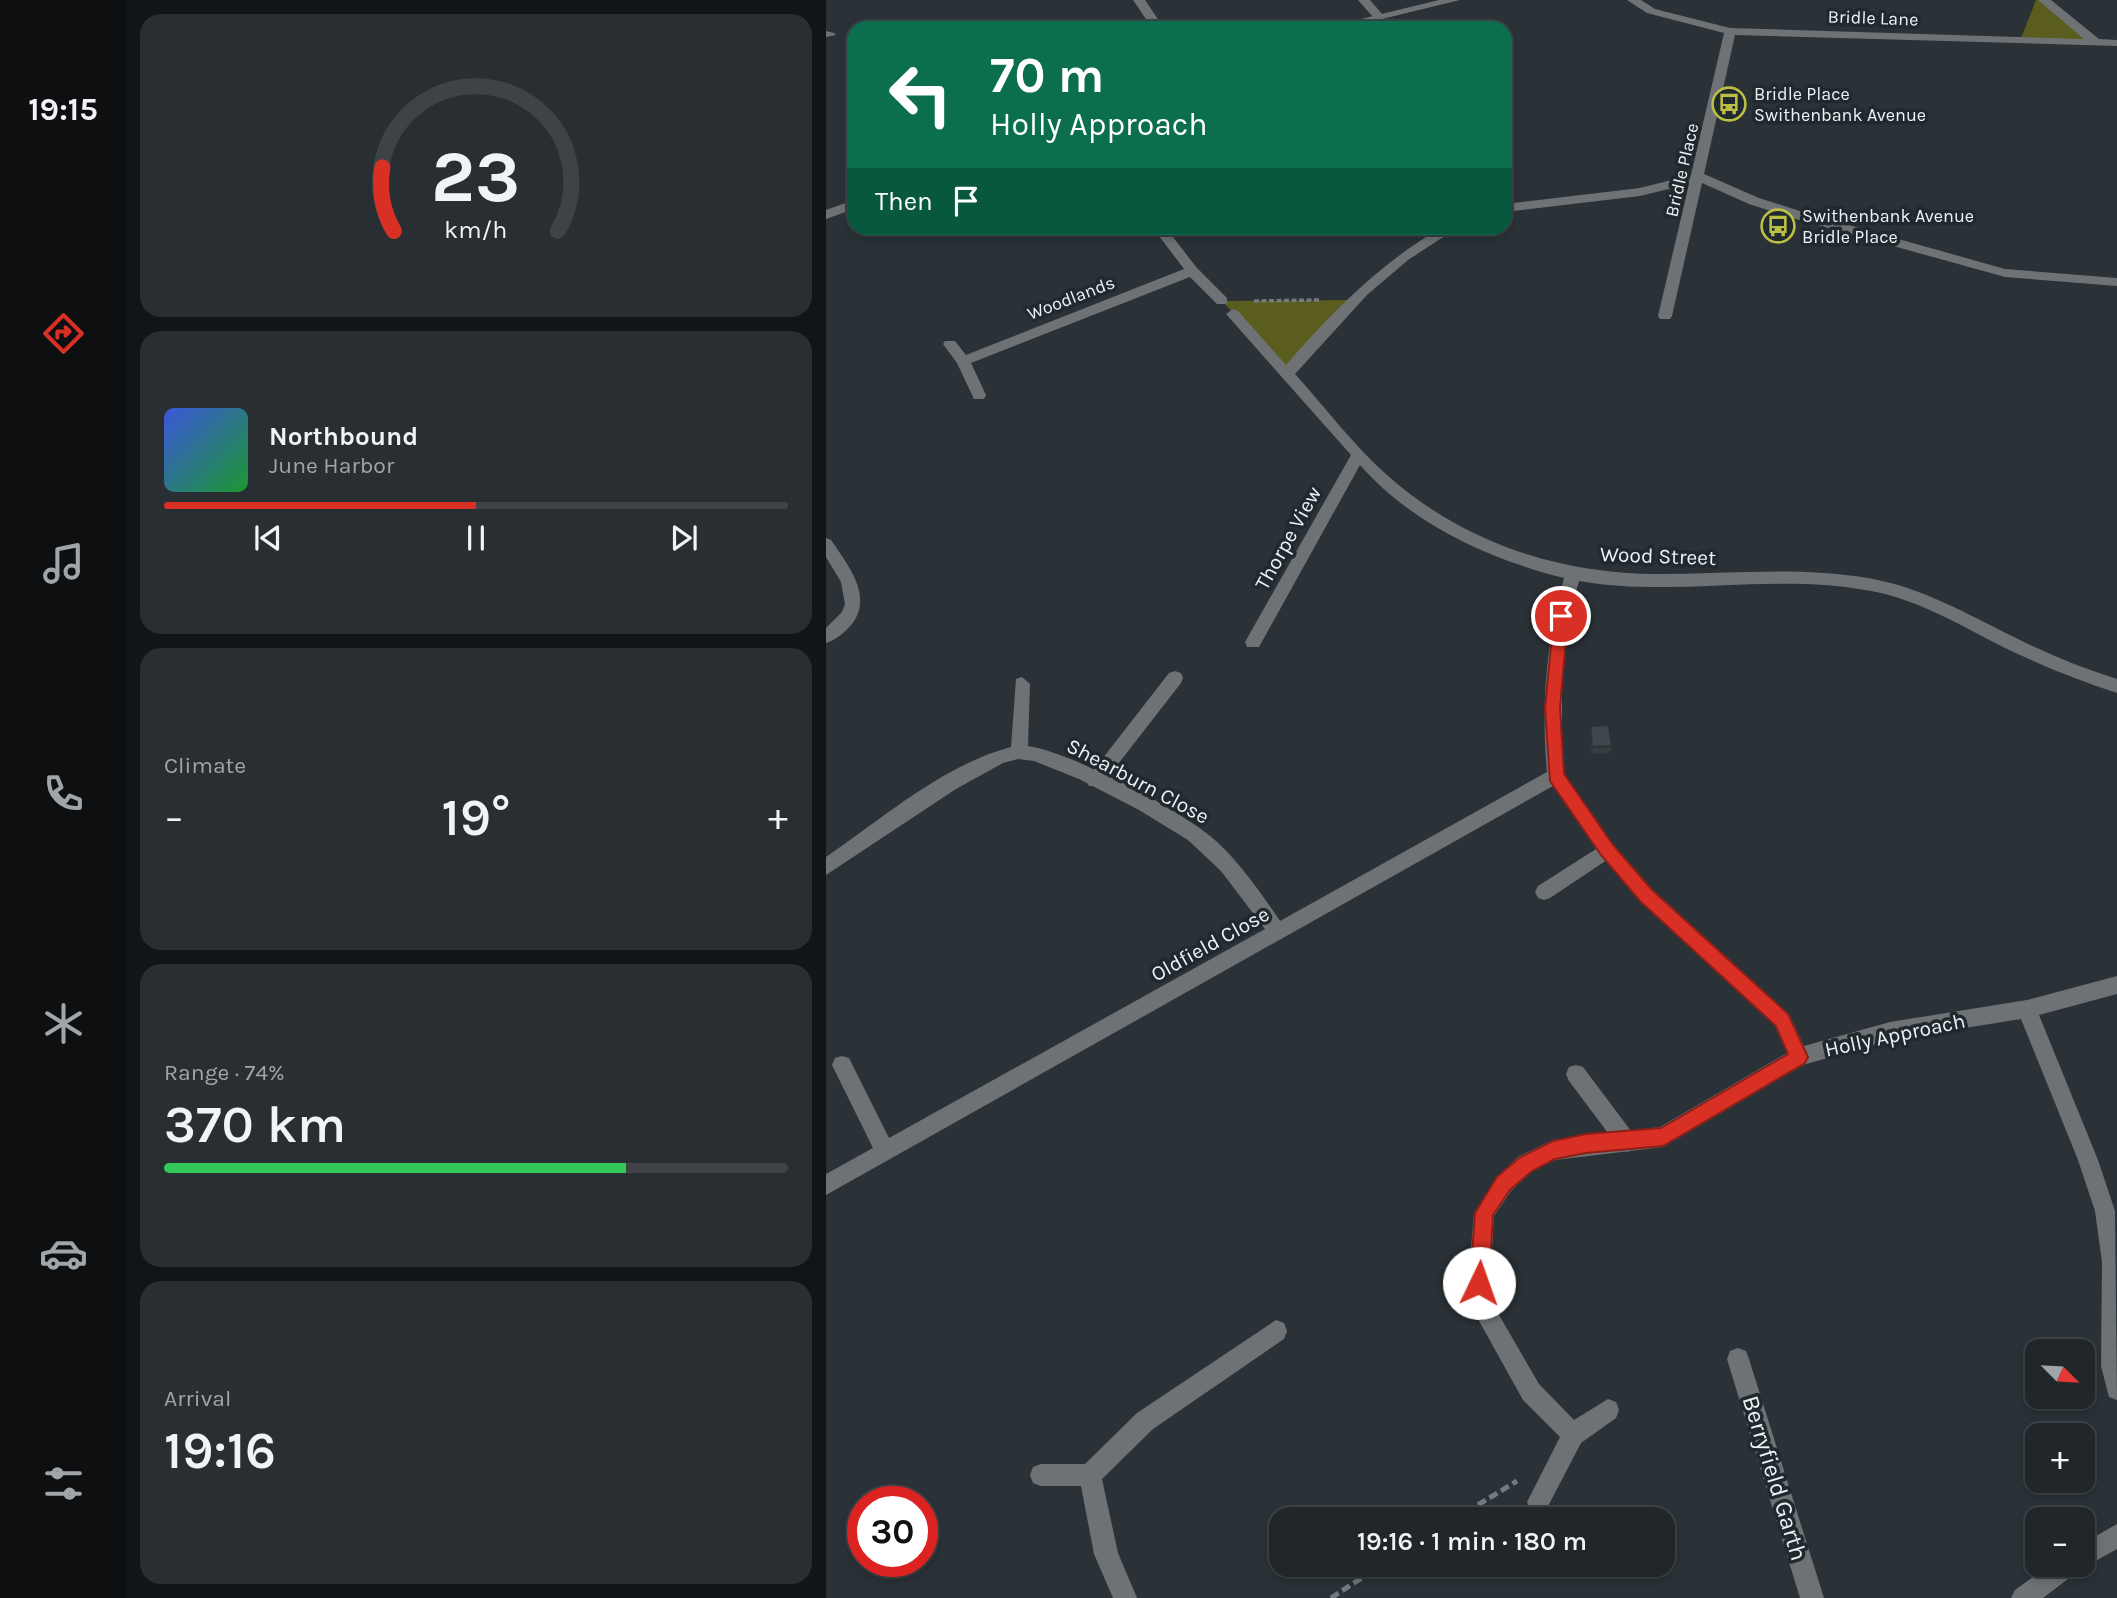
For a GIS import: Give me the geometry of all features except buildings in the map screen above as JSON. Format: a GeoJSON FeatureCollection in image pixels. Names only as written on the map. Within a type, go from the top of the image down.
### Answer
{"type":"FeatureCollection","features":[{"type":"Feature","properties":{"kind":"street"},"geometry":{"type":"LineString","coordinates":[[1139,0],[1153,21]]}},
{"type":"Feature","properties":{"kind":"street"},"geometry":{"type":"LineString","coordinates":[[1364,0],[1377,15]]}},
{"type":"Feature","properties":{"kind":"street"},"geometry":{"type":"LineString","coordinates":[[1355,21],[1454,0]]}},
{"type":"Feature","properties":{"kind":"street","name":"Bridle Lane"},"geometry":{"type":"LineString","coordinates":[[1633,0],[1651,11],[1730,31],[2117,43]]}},
{"type":"Feature","properties":{"kind":"street"},"geometry":{"type":"LineString","coordinates":[[2044,0],[2098,43]]}},
{"type":"Feature","properties":{"kind":"street","name":"Bridle Place"},"geometry":{"type":"LineString","coordinates":[[1665,316],[1699,177],[1730,31]]}},
{"type":"Feature","properties":{"kind":"street"},"geometry":{"type":"LineString","coordinates":[[1512,207],[1640,192],[1699,177],[1754,201],[1801,216],[2005,274],[2117,282]]}},
{"type":"Feature","properties":{"kind":"street"},"geometry":{"type":"LineString","coordinates":[[826,215],[847,207]]}},
{"type":"Feature","properties":{"kind":"street"},"geometry":{"type":"LineString","coordinates":[[1165,235],[1192,271],[1222,301]]}},
{"type":"Feature","properties":{"kind":"street"},"geometry":{"type":"LineString","coordinates":[[1288,372],[1351,300],[1393,264],[1439,235]]}},
{"type":"Feature","properties":{"kind":"street","name":"Woodlands"},"geometry":{"type":"LineString","coordinates":[[963,361],[1192,271]]}},
{"type":"Feature","properties":{"kind":"street","name":"Wood Street"},"geometry":{"type":"LineString","coordinates":[[1233,314],[1359,454],[1406,501],[1471,541],[1573,572],[1627,580],[1775,579],[1868,584],[1955,612],[2028,650],[2117,686]]}},
{"type":"Feature","properties":{"kind":"street"},"geometry":{"type":"LineString","coordinates":[[950,344],[963,361],[979,395]]}},
{"type":"Feature","properties":{"kind":"street","name":"Thorpe View"},"geometry":{"type":"LineString","coordinates":[[1253,642],[1359,454]]}},
{"type":"Feature","properties":{"kind":"street"},"geometry":{"type":"LineString","coordinates":[[826,544],[853,590],[855,605],[849,619],[826,637]]}},
{"type":"Feature","properties":{"kind":"street","name":"Holly Approach"},"geometry":{"type":"LineString","coordinates":[[1573,572],[1561,616],[1555,662],[1553,745],[1556,776],[1607,850],[1646,895],[1782,1020],[1799,1057],[1891,1031],[2026,1009],[2117,985]]}},
{"type":"Feature","properties":{"kind":"street"},"geometry":{"type":"LineString","coordinates":[[1096,781],[1175,678]]}},
{"type":"Feature","properties":{"kind":"street"},"geometry":{"type":"LineString","coordinates":[[826,867],[969,772],[997,757],[1020,751],[1023,684]]}},
{"type":"Feature","properties":{"kind":"street","name":"Shearburn Close"},"geometry":{"type":"LineString","coordinates":[[1020,751],[1048,759],[1096,781],[1205,842],[1239,876],[1278,933]]}},
{"type":"Feature","properties":{"kind":"street","name":"Oldfield Close"},"geometry":{"type":"LineString","coordinates":[[826,1185],[1556,776]]}},
{"type":"Feature","properties":{"kind":"street"},"geometry":{"type":"LineString","coordinates":[[1544,892],[1607,850]]}},
{"type":"Feature","properties":{"kind":"street"},"geometry":{"type":"LineString","coordinates":[[2026,1009],[2088,1160],[2105,1211],[2113,1262],[2112,1366],[2117,1389]]}},
{"type":"Feature","properties":{"kind":"street"},"geometry":{"type":"LineString","coordinates":[[1573,1435],[1531,1392],[1489,1319],[1479,1283],[1484,1213],[1504,1184],[1525,1164],[1553,1150],[1586,1143],[1627,1142],[1663,1137],[1799,1057]]}},
{"type":"Feature","properties":{"kind":"street"},"geometry":{"type":"LineString","coordinates":[[842,1065],[885,1151]]}},
{"type":"Feature","properties":{"kind":"street"},"geometry":{"type":"LineString","coordinates":[[1576,1074],[1627,1142]]}},
{"type":"Feature","properties":{"kind":"street"},"geometry":{"type":"LineString","coordinates":[[1041,1475],[1090,1475],[1145,1421],[1276,1331]]}},
{"type":"Feature","properties":{"kind":"street","name":"Berryfield Garth"},"geometry":{"type":"LineString","coordinates":[[1738,1359],[1812,1598]]}},
{"type":"Feature","properties":{"kind":"street"},"geometry":{"type":"LineString","coordinates":[[1538,1502],[1573,1435],[1608,1410]]}},
{"type":"Feature","properties":{"kind":"street"},"geometry":{"type":"LineString","coordinates":[[1090,1475],[1106,1555],[1125,1598]]}},
{"type":"Feature","properties":{"kind":"street"},"geometry":{"type":"LineString","coordinates":[[2095,1550],[2117,1536]]}},
{"type":"Feature","properties":{"kind":"street"},"geometry":{"type":"LineString","coordinates":[[2024,1598],[2054,1577]]}},
{"type":"Feature","properties":{"kind":"path"},"geometry":{"type":"LineString","coordinates":[[1222,301],[1351,300]]}},
{"type":"Feature","properties":{"kind":"path"},"geometry":{"type":"LineString","coordinates":[[1474,1507],[1516,1480],[1538,1502]]}},
{"type":"Feature","properties":{"kind":"path"},"geometry":{"type":"LineString","coordinates":[[1331,1598],[1363,1577]]}},
{"type":"Feature","properties":{"kind":"shaded area"},"geometry":{"type":"Polygon","coordinates":[[[2036,0],[2044,0],[2097,43],[2020,41],[2036,0]]]}},
{"type":"Feature","properties":{"kind":"shaded area"},"geometry":{"type":"Polygon","coordinates":[[[1351,300],[1288,372],[1222,301],[1351,300]]]}},
{"type":"Feature","properties":{"kind":"place","name":"Bridle Place Swithenbank Avenue"},"geometry":{"type":"Point","coordinates":[1729,104]}},
{"type":"Feature","properties":{"kind":"place","name":"Swithenbank Avenue Bridle Place"},"geometry":{"type":"Point","coordinates":[1778,226]}},
{"type":"Feature","properties":{"kind":"route"},"geometry":{"type":"LineString","coordinates":[[1479,1283],[1484,1213],[1504,1184],[1525,1164],[1553,1150],[1586,1143],[1627,1142],[1663,1137],[1799,1057],[1782,1020],[1646,895],[1607,850],[1556,776],[1553,708],[1561,616]]}}]}
